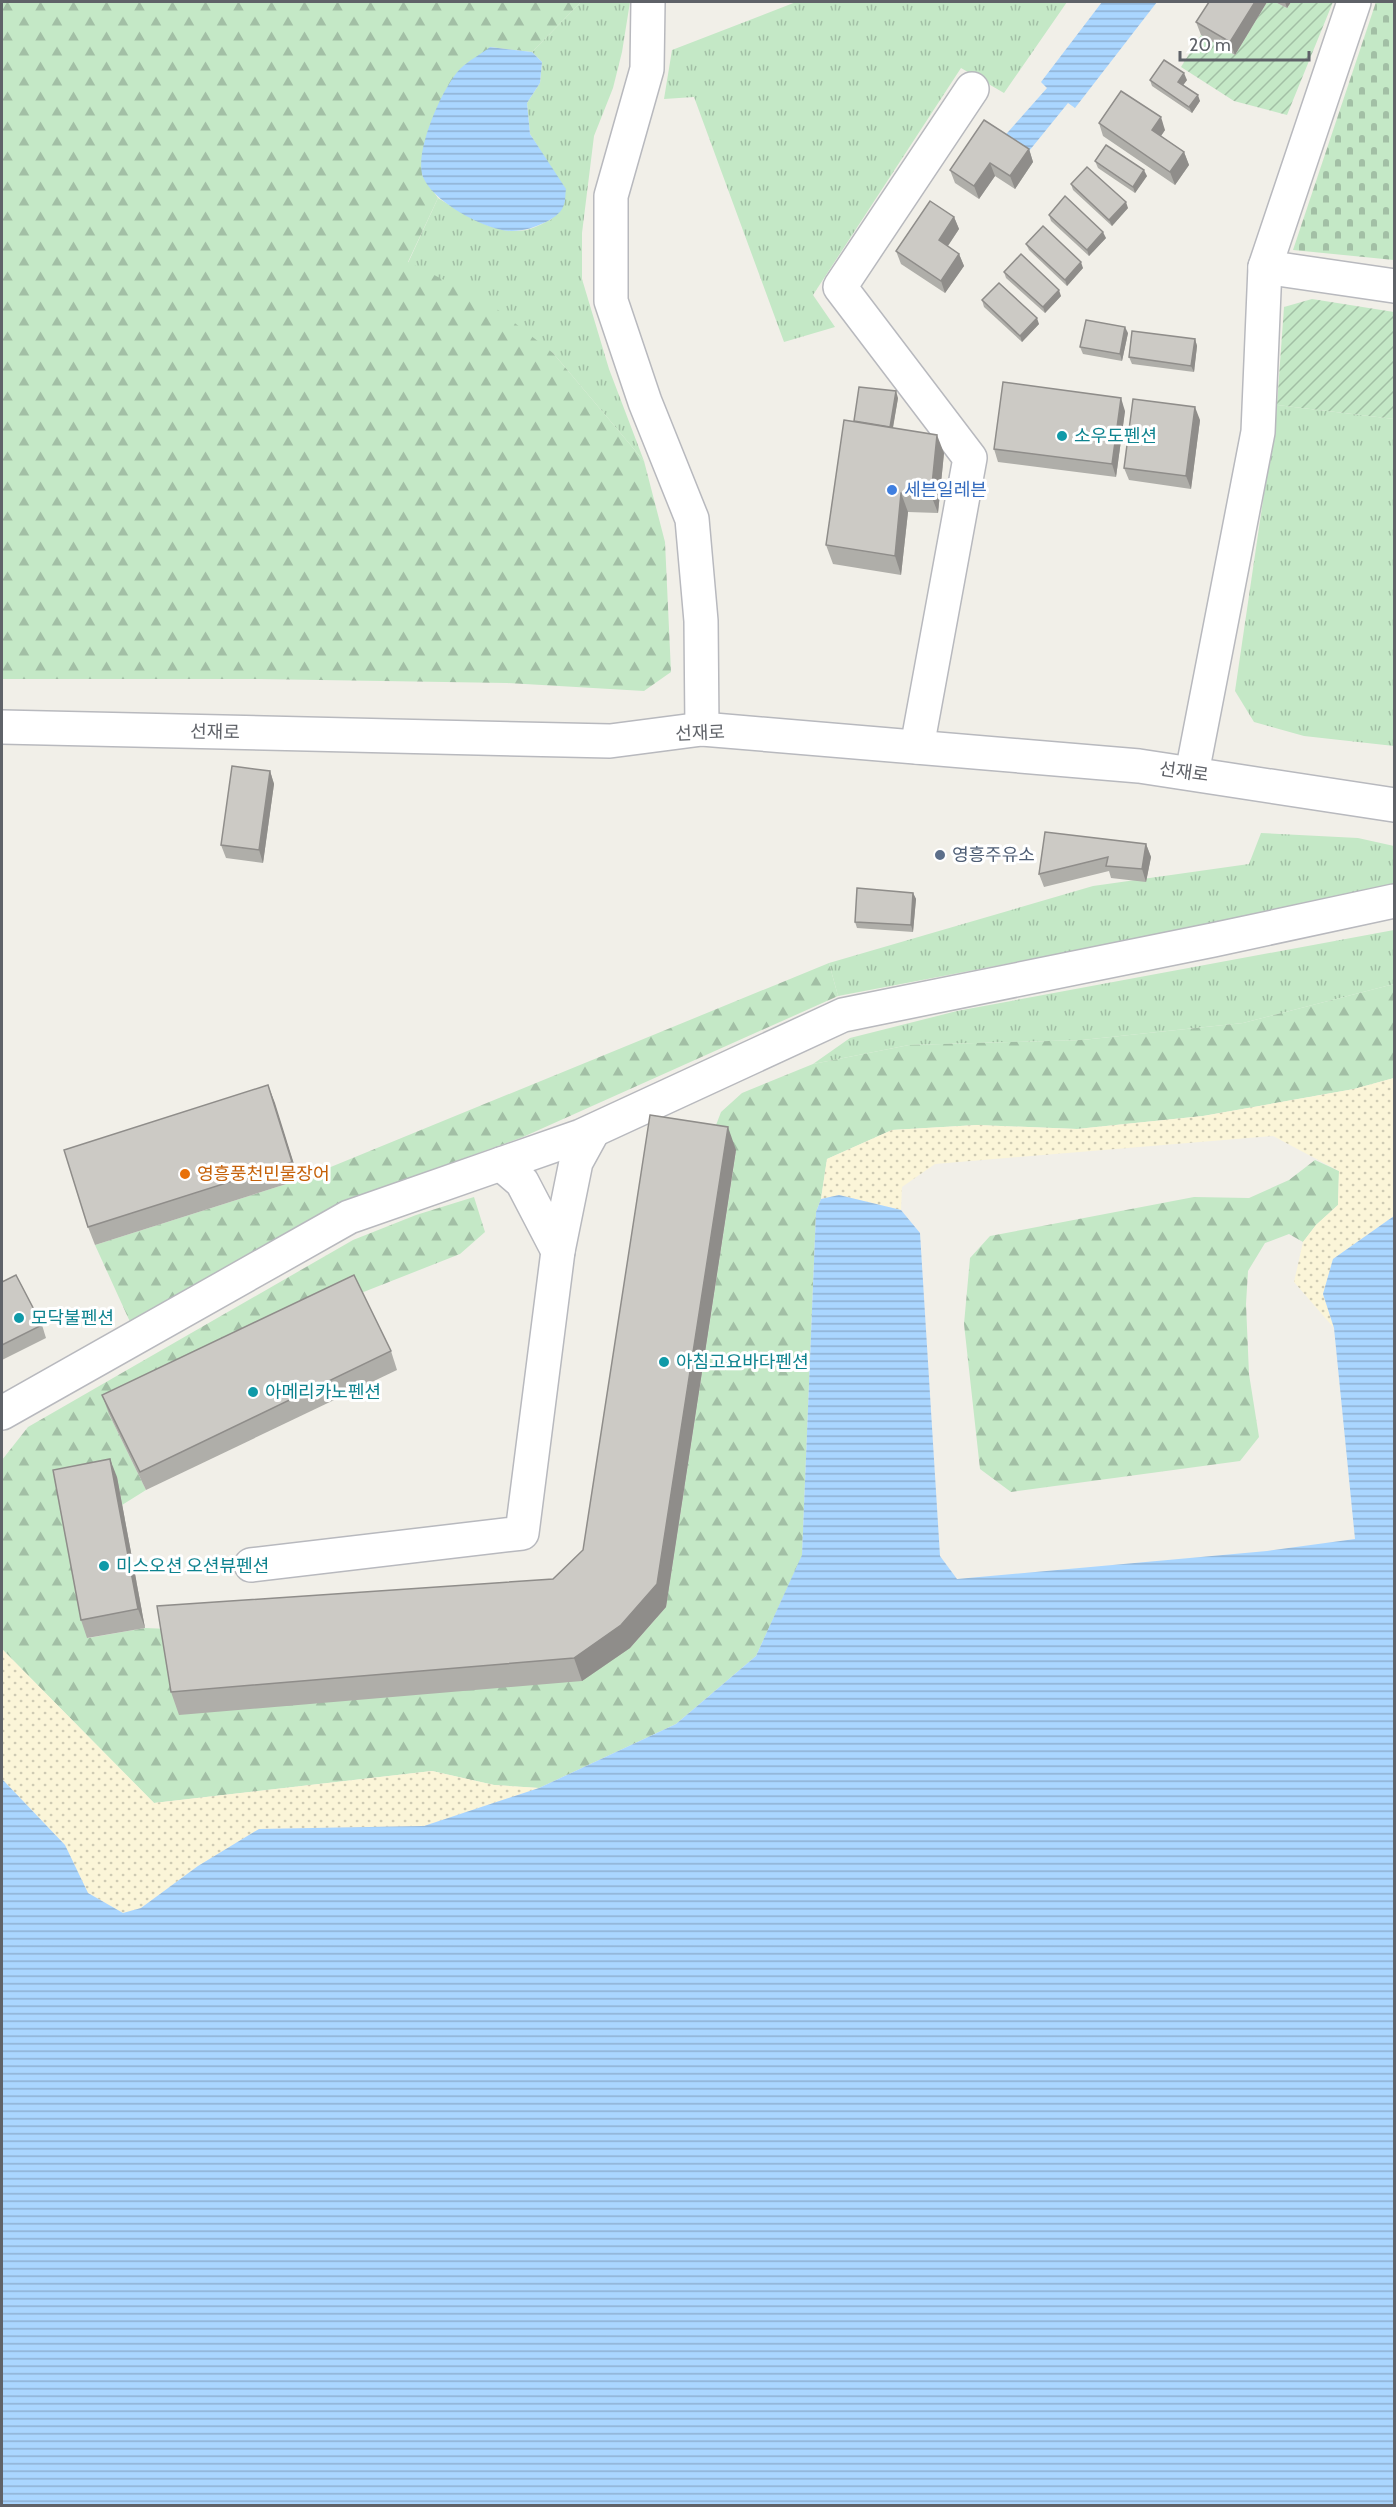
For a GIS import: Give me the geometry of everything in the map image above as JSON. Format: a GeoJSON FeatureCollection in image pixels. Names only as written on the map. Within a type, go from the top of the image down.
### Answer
{"type":"FeatureCollection","features":[{"type":"Feature","properties":{"kind":"street"},"geometry":{"type":"LineString","coordinates":[[648,2],[647,69],[611,196],[611,300],[645,402],[692,519],[701,621],[702,729]]}},
{"type":"Feature","properties":{"kind":"street"},"geometry":{"type":"LineString","coordinates":[[1192,773],[1258,432],[1265,267],[1354,2]]}},
{"type":"Feature","properties":{"kind":"street"},"geometry":{"type":"LineString","coordinates":[[917,747],[970,458],[840,286],[972,89]]}},
{"type":"Feature","properties":{"kind":"street"},"geometry":{"type":"LineString","coordinates":[[1265,267],[1395,286]]}},
{"type":"Feature","properties":{"kind":"street","name":"선재로"},"geometry":{"type":"LineString","coordinates":[[2,727],[610,741],[702,729],[1139,766],[1395,805]]}},
{"type":"Feature","properties":{"kind":"street"},"geometry":{"type":"LineString","coordinates":[[2,1413],[349,1217],[593,1131],[843,1015],[1213,940],[1395,900]]}},
{"type":"Feature","properties":{"kind":"street"},"geometry":{"type":"LineString","coordinates":[[251,1565],[522,1533],[558,1251],[576,1162],[593,1131]]}},
{"type":"Feature","properties":{"kind":"street"},"geometry":{"type":"LineString","coordinates":[[501,1164],[522,1182],[558,1251]]}},
{"type":"Feature","properties":{"kind":"green space"},"geometry":{"type":"Polygon","coordinates":[[[2,2],[581,2],[532,52],[490,47],[422,175],[438,198],[408,262],[488,302],[553,353],[644,461],[665,542],[671,672],[644,691],[507,683],[258,679],[2,679],[2,2]]]}},
{"type":"Feature","properties":{"kind":"green space"},"geometry":{"type":"Polygon","coordinates":[[[581,2],[630,2],[622,52],[613,88],[594,136],[582,233],[582,279],[609,369],[644,461],[553,353],[408,263],[438,198],[482,223],[506,230],[530,229],[552,219],[545,158],[530,134],[527,103],[540,83],[542,62],[532,52],[581,2]]]}},
{"type":"Feature","properties":{"kind":"green space"},"geometry":{"type":"Polygon","coordinates":[[[796,2],[1067,2],[1004,93],[961,68],[813,295],[835,327],[784,342],[694,97],[664,99],[672,50],[796,2]]]}},
{"type":"Feature","properties":{"kind":"green space"},"geometry":{"type":"Polygon","coordinates":[[[1267,2],[1275,2],[1287,8],[1291,2],[1333,2],[1287,115],[1234,101],[1181,67],[1201,35],[1235,55],[1267,2]]]}},
{"type":"Feature","properties":{"kind":"green space"},"geometry":{"type":"Polygon","coordinates":[[[1376,2],[1394,2],[1394,260],[1293,250],[1376,2]]]}},
{"type":"Feature","properties":{"kind":"green space"},"geometry":{"type":"Polygon","coordinates":[[[1312,299],[1394,312],[1394,419],[1277,405],[1284,307],[1312,299]]]}},
{"type":"Feature","properties":{"kind":"green space"},"geometry":{"type":"Polygon","coordinates":[[[1277,405],[1394,419],[1394,746],[1304,736],[1254,722],[1235,691],[1277,405]]]}},
{"type":"Feature","properties":{"kind":"green space"},"geometry":{"type":"Polygon","coordinates":[[[1261,833],[1358,838],[1394,846],[1394,890],[838,996],[829,963],[1093,886],[1249,864],[1261,833]]]}},
{"type":"Feature","properties":{"kind":"green space"},"geometry":{"type":"Polygon","coordinates":[[[1394,930],[1394,984],[1243,1023],[1082,1040],[909,1045],[813,1064],[850,1038],[957,1011],[1394,930]]]}},
{"type":"Feature","properties":{"kind":"green space"},"geometry":{"type":"Polygon","coordinates":[[[829,963],[838,996],[523,1137],[345,1201],[131,1324],[95,1245],[299,1180],[829,963]]]}},
{"type":"Feature","properties":{"kind":"green space"},"geometry":{"type":"Polygon","coordinates":[[[1394,984],[1394,1078],[1354,1089],[1203,1116],[1077,1129],[977,1125],[892,1130],[827,1159],[821,1199],[816,1212],[802,1556],[756,1656],[676,1724],[539,1788],[494,1785],[432,1771],[154,1803],[2,1649],[2,1460],[28,1427],[353,1240],[416,1215],[474,1197],[485,1232],[460,1254],[361,1293],[109,1414],[146,1490],[122,1505],[117,1477],[88,1638],[145,1628],[630,1648],[666,1607],[736,1151],[708,1146],[721,1112],[742,1093],[813,1064],[909,1045],[1082,1040],[1243,1023],[1394,984]]]}},
{"type":"Feature","properties":{"kind":"green space"},"geometry":{"type":"Polygon","coordinates":[[[1315,1160],[1339,1171],[1338,1205],[1316,1225],[1303,1242],[1289,1234],[1265,1243],[1248,1271],[1246,1304],[1249,1374],[1259,1437],[1240,1461],[1011,1492],[980,1469],[964,1324],[970,1258],[990,1236],[1194,1197],[1249,1198],[1289,1180],[1315,1160]]]}},
{"type":"Feature","properties":{"kind":"sand"},"geometry":{"type":"Polygon","coordinates":[[[1394,1078],[1394,1216],[1333,1259],[1323,1294],[1334,1328],[1294,1282],[1303,1242],[1316,1225],[1338,1205],[1339,1171],[1273,1136],[935,1164],[902,1187],[901,1210],[839,1195],[821,1199],[827,1159],[892,1130],[977,1125],[1077,1129],[1203,1116],[1354,1089],[1394,1078]]]}},
{"type":"Feature","properties":{"kind":"sand"},"geometry":{"type":"Polygon","coordinates":[[[2,1649],[154,1803],[432,1771],[494,1785],[539,1788],[424,1826],[259,1829],[198,1866],[141,1908],[123,1913],[88,1893],[65,1845],[2,1779],[2,1649]]]}},
{"type":"Feature","properties":{"kind":"water"},"geometry":{"type":"Polygon","coordinates":[[[1102,2],[1157,2],[1075,108],[1068,103],[1025,156],[1001,140],[1047,88],[1041,82],[1102,2]]]}},
{"type":"Feature","properties":{"kind":"water"},"geometry":{"type":"Polygon","coordinates":[[[490,47],[532,52],[542,62],[540,83],[527,103],[530,134],[566,189],[564,205],[558,214],[542,224],[521,230],[500,230],[474,220],[435,194],[422,174],[423,149],[438,104],[460,69],[490,47]]]}},
{"type":"Feature","properties":{"kind":"water"},"geometry":{"type":"Polygon","coordinates":[[[839,1195],[901,1210],[920,1233],[940,1556],[957,1579],[1267,1551],[1355,1539],[1334,1328],[1323,1294],[1333,1259],[1394,1216],[1394,2505],[2,2505],[2,1779],[65,1845],[88,1893],[123,1913],[141,1908],[198,1866],[259,1829],[424,1826],[539,1788],[676,1724],[756,1656],[802,1555],[816,1212],[821,1199],[839,1195]]]}},
{"type":"Feature","properties":{"kind":"building"},"geometry":{"type":"Polygon","coordinates":[[[1209,2],[1255,2],[1230,42],[1196,22],[1209,2]]]}},
{"type":"Feature","properties":{"kind":"building"},"geometry":{"type":"Polygon","coordinates":[[[1164,60],[1184,73],[1178,82],[1198,95],[1189,107],[1150,80],[1164,60]]]}},
{"type":"Feature","properties":{"kind":"building"},"geometry":{"type":"Polygon","coordinates":[[[1121,91],[1161,117],[1152,130],[1184,152],[1170,172],[1099,123],[1121,91]]]}},
{"type":"Feature","properties":{"kind":"building"},"geometry":{"type":"Polygon","coordinates":[[[984,120],[1029,149],[1010,176],[990,163],[974,186],[950,170],[984,120]]]}},
{"type":"Feature","properties":{"kind":"building"},"geometry":{"type":"Polygon","coordinates":[[[1106,145],[1144,170],[1133,187],[1095,161],[1106,145]]]}},
{"type":"Feature","properties":{"kind":"building"},"geometry":{"type":"Polygon","coordinates":[[[1087,167],[1126,202],[1109,220],[1071,184],[1087,167]]]}},
{"type":"Feature","properties":{"kind":"building"},"geometry":{"type":"Polygon","coordinates":[[[1065,196],[1103,232],[1087,250],[1049,215],[1065,196]]]}},
{"type":"Feature","properties":{"kind":"building"},"geometry":{"type":"Polygon","coordinates":[[[930,201],[954,217],[939,240],[959,254],[941,281],[896,251],[930,201]]]}},
{"type":"Feature","properties":{"kind":"building"},"geometry":{"type":"Polygon","coordinates":[[[1043,226],[1081,262],[1065,280],[1026,244],[1043,226]]]}},
{"type":"Feature","properties":{"kind":"building"},"geometry":{"type":"Polygon","coordinates":[[[1021,254],[1059,290],[1043,307],[1004,272],[1021,254]]]}},
{"type":"Feature","properties":{"kind":"building"},"geometry":{"type":"Polygon","coordinates":[[[999,283],[1037,318],[1020,336],[982,300],[999,283]]]}},
{"type":"Feature","properties":{"kind":"building"},"geometry":{"type":"Polygon","coordinates":[[[1086,320],[1125,327],[1120,354],[1080,347],[1086,320]]]}},
{"type":"Feature","properties":{"kind":"building"},"geometry":{"type":"Polygon","coordinates":[[[1132,331],[1195,339],[1191,366],[1129,357],[1132,331]]]}},
{"type":"Feature","properties":{"kind":"building","name":"소우도펜션"},"geometry":{"type":"Polygon","coordinates":[[[1003,382],[1121,398],[1112,464],[994,449],[1003,382]]]}},
{"type":"Feature","properties":{"kind":"building"},"geometry":{"type":"Polygon","coordinates":[[[859,387],[896,391],[890,427],[854,421],[859,387]]]}},
{"type":"Feature","properties":{"kind":"building"},"geometry":{"type":"Polygon","coordinates":[[[1133,399],[1195,407],[1186,476],[1124,468],[1133,399]]]}},
{"type":"Feature","properties":{"kind":"building","name":"세븐일레븐"},"geometry":{"type":"Polygon","coordinates":[[[844,420],[937,435],[931,495],[901,493],[895,556],[826,545],[844,420]]]}},
{"type":"Feature","properties":{"kind":"building"},"geometry":{"type":"Polygon","coordinates":[[[232,766],[270,771],[259,850],[221,845],[232,766]]]}},
{"type":"Feature","properties":{"kind":"building"},"geometry":{"type":"Polygon","coordinates":[[[1045,832],[1146,844],[1142,869],[1106,866],[1108,857],[1039,874],[1045,832]]]}},
{"type":"Feature","properties":{"kind":"building"},"geometry":{"type":"Polygon","coordinates":[[[857,888],[913,893],[911,925],[855,922],[857,888]]]}},
{"type":"Feature","properties":{"kind":"building","name":"영흥풍천민물장어"},"geometry":{"type":"Polygon","coordinates":[[[268,1085],[292,1162],[88,1227],[64,1150],[268,1085]]]}},
{"type":"Feature","properties":{"kind":"building","name":"아침고요바다펜션"},"geometry":{"type":"Polygon","coordinates":[[[650,1115],[728,1127],[657,1584],[621,1625],[574,1658],[171,1692],[157,1606],[553,1579],[583,1550],[650,1115]]]}},
{"type":"Feature","properties":{"kind":"building","name":"모닥불펜션"},"geometry":{"type":"Polygon","coordinates":[[[16,1275],[42,1325],[2,1345],[2,1282],[16,1275]]]}},
{"type":"Feature","properties":{"kind":"building","name":"아메리카노펜션"},"geometry":{"type":"Polygon","coordinates":[[[354,1275],[391,1351],[140,1472],[102,1395],[354,1275]]]}},
{"type":"Feature","properties":{"kind":"building","name":"미스오션 오션뷰펜션"},"geometry":{"type":"Polygon","coordinates":[[[110,1459],[138,1609],[81,1620],[53,1470],[110,1459]]]}},
{"type":"Feature","properties":{"kind":"place","name":"소우도펜션"},"geometry":{"type":"Point","coordinates":[1062,436]}},
{"type":"Feature","properties":{"kind":"place","name":"세븐일레븐"},"geometry":{"type":"Point","coordinates":[892,490]}},
{"type":"Feature","properties":{"kind":"place","name":"영흥주유소"},"geometry":{"type":"Point","coordinates":[940,855]}},
{"type":"Feature","properties":{"kind":"place","name":"영흥풍천민물장어"},"geometry":{"type":"Point","coordinates":[185,1174]}},
{"type":"Feature","properties":{"kind":"place","name":"모닥불펜션"},"geometry":{"type":"Point","coordinates":[19,1318]}},
{"type":"Feature","properties":{"kind":"place","name":"아침고요바다펜션"},"geometry":{"type":"Point","coordinates":[664,1362]}},
{"type":"Feature","properties":{"kind":"place","name":"아메리카노펜션"},"geometry":{"type":"Point","coordinates":[253,1392]}},
{"type":"Feature","properties":{"kind":"place","name":"미스오션 오션뷰펜션"},"geometry":{"type":"Point","coordinates":[104,1566]}}]}
